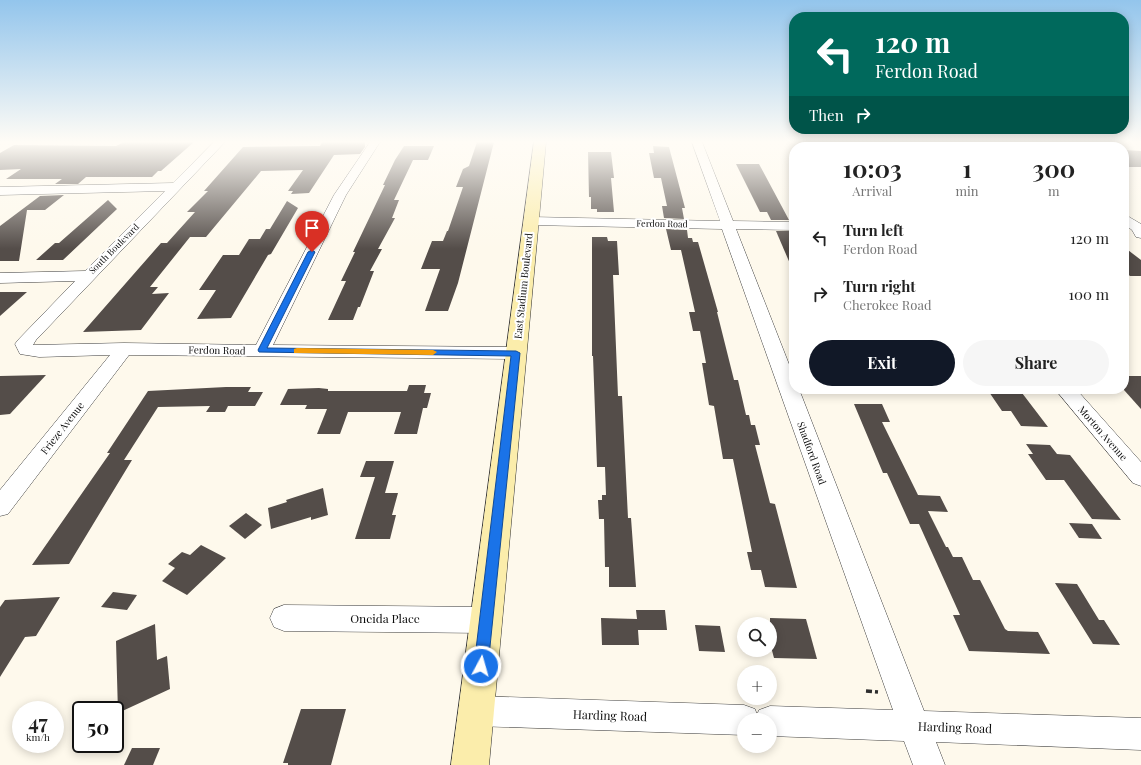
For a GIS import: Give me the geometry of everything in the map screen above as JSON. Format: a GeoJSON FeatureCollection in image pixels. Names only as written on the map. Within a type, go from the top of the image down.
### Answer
{"type":"FeatureCollection","features":[{"type":"Feature","properties":{"kind":"main road","name":"East Stadium Boulevard"},"geometry":{"type":"LineString","coordinates":[[470,765],[536,178]]}},
{"type":"Feature","properties":{"kind":"street","name":"South Boulevard"},"geometry":{"type":"LineString","coordinates":[[39,351],[26,350],[24,344],[88,276],[185,178]]}},
{"type":"Feature","properties":{"kind":"street"},"geometry":{"type":"LineString","coordinates":[[262,350],[340,195],[351,178]]}},
{"type":"Feature","properties":{"kind":"street","name":"Shadford Road"},"geometry":{"type":"LineString","coordinates":[[710,178],[789,390]]}},
{"type":"Feature","properties":{"kind":"street"},"geometry":{"type":"LineString","coordinates":[[0,191],[176,187]]}},
{"type":"Feature","properties":{"kind":"street","name":"Ferdon Road"},"geometry":{"type":"LineString","coordinates":[[531,221],[789,226]]}},
{"type":"Feature","properties":{"kind":"street"},"geometry":{"type":"LineString","coordinates":[[1129,222],[1138,228],[1141,233]]}},
{"type":"Feature","properties":{"kind":"street"},"geometry":{"type":"LineString","coordinates":[[1129,232],[1141,233]]}},
{"type":"Feature","properties":{"kind":"street"},"geometry":{"type":"LineString","coordinates":[[0,278],[88,276]]}},
{"type":"Feature","properties":{"kind":"street","name":"Ferdon Road"},"geometry":{"type":"LineString","coordinates":[[39,351],[124,349],[516,353]]}},
{"type":"Feature","properties":{"kind":"street","name":"Frieze Avenue"},"geometry":{"type":"LineString","coordinates":[[0,507],[124,349]]}},
{"type":"Feature","properties":{"kind":"street","name":"Shadford Road"},"geometry":{"type":"LineString","coordinates":[[791,394],[929,765]]}},
{"type":"Feature","properties":{"kind":"street","name":"Morton Avenue"},"geometry":{"type":"LineString","coordinates":[[1069,394],[1141,477]]}},
{"type":"Feature","properties":{"kind":"street","name":"Oneida Place"},"geometry":{"type":"LineString","coordinates":[[284,618],[486,620]]}},
{"type":"Feature","properties":{"kind":"street","name":"Harding Road"},"geometry":{"type":"LineString","coordinates":[[476,711],[737,720]]}},
{"type":"Feature","properties":{"kind":"street","name":"Harding Road"},"geometry":{"type":"LineString","coordinates":[[777,721],[1141,734]]}},
{"type":"Feature","properties":{"kind":"path"},"geometry":{"type":"LineString","coordinates":[[866,691],[880,692]]}},
{"type":"Feature","properties":{"kind":"building"},"geometry":{"type":"Polygon","coordinates":[[[8,178],[85,178],[78,184],[55,184],[62,179],[6,179],[8,178]]]}},
{"type":"Feature","properties":{"kind":"building"},"geometry":{"type":"Polygon","coordinates":[[[216,178],[255,178],[206,237],[190,237],[150,287],[158,287],[152,294],[169,293],[141,330],[83,332],[161,243],[167,243],[195,212],[187,212],[208,191],[204,191],[216,178]]]}},
{"type":"Feature","properties":{"kind":"building"},"geometry":{"type":"Polygon","coordinates":[[[298,178],[319,178],[309,193],[291,194],[293,191],[288,191],[298,178]]]}},
{"type":"Feature","properties":{"kind":"building"},"geometry":{"type":"Polygon","coordinates":[[[387,178],[405,178],[394,200],[399,200],[392,218],[395,218],[378,249],[382,249],[370,271],[374,271],[360,307],[358,307],[353,320],[328,320],[346,281],[341,281],[385,185],[383,185],[387,178]]]}},
{"type":"Feature","properties":{"kind":"building"},"geometry":{"type":"Polygon","coordinates":[[[460,178],[485,178],[458,283],[448,311],[425,311],[440,269],[421,269],[432,241],[443,241],[448,231],[463,187],[456,187],[460,178]]]}},
{"type":"Feature","properties":{"kind":"building"},"geometry":{"type":"Polygon","coordinates":[[[589,178],[614,178],[611,178],[614,212],[597,212],[597,209],[591,209],[591,197],[589,197],[589,178]]]}},
{"type":"Feature","properties":{"kind":"building"},"geometry":{"type":"Polygon","coordinates":[[[654,178],[677,178],[685,208],[682,208],[684,219],[664,218],[662,206],[667,206],[661,178],[654,178]]]}},
{"type":"Feature","properties":{"kind":"building"},"geometry":{"type":"Polygon","coordinates":[[[743,178],[766,178],[789,220],[771,220],[767,212],[760,212],[743,178]]]}},
{"type":"Feature","properties":{"kind":"building"},"geometry":{"type":"Polygon","coordinates":[[[64,195],[45,210],[27,210],[19,261],[0,261],[0,226],[40,196],[64,195]]]}},
{"type":"Feature","properties":{"kind":"building"},"geometry":{"type":"Polygon","coordinates":[[[108,200],[117,209],[63,260],[36,260],[55,243],[59,243],[108,200]]]}},
{"type":"Feature","properties":{"kind":"building"},"geometry":{"type":"Polygon","coordinates":[[[287,201],[298,208],[231,318],[197,319],[216,290],[199,290],[223,255],[239,255],[249,239],[260,239],[266,229],[270,229],[287,201]]]}},
{"type":"Feature","properties":{"kind":"building"},"geometry":{"type":"Polygon","coordinates":[[[666,229],[687,230],[688,238],[692,238],[693,242],[698,242],[718,312],[734,380],[738,380],[746,415],[749,415],[751,425],[755,425],[760,445],[755,445],[770,503],[775,504],[797,588],[765,587],[761,570],[751,570],[747,552],[752,552],[733,459],[723,459],[714,406],[709,405],[702,363],[706,363],[700,331],[693,331],[689,312],[695,312],[681,250],[671,250],[666,229]]]}},
{"type":"Feature","properties":{"kind":"building"},"geometry":{"type":"Polygon","coordinates":[[[776,231],[789,231],[789,261],[776,231]]]}},
{"type":"Feature","properties":{"kind":"building"},"geometry":{"type":"Polygon","coordinates":[[[592,237],[607,237],[608,241],[617,241],[619,275],[613,275],[618,396],[622,396],[628,518],[631,518],[636,587],[609,587],[609,567],[605,567],[604,519],[599,519],[598,500],[602,500],[602,495],[606,495],[605,467],[597,467],[592,356],[592,237]]]}},
{"type":"Feature","properties":{"kind":"building"},"geometry":{"type":"Polygon","coordinates":[[[1129,251],[1141,260],[1141,276],[1130,276],[1129,251]]]}},
{"type":"Feature","properties":{"kind":"building"},"geometry":{"type":"Polygon","coordinates":[[[0,292],[27,292],[0,316],[0,292]]]}},
{"type":"Feature","properties":{"kind":"building"},"geometry":{"type":"Polygon","coordinates":[[[46,375],[10,414],[0,415],[0,376],[46,375]]]}},
{"type":"Feature","properties":{"kind":"building"},"geometry":{"type":"Polygon","coordinates":[[[1129,376],[1141,376],[1141,409],[1128,394],[1129,394],[1129,376]]]}},
{"type":"Feature","properties":{"kind":"building"},"geometry":{"type":"Polygon","coordinates":[[[409,385],[426,385],[424,393],[431,393],[427,408],[423,408],[417,434],[394,434],[401,412],[348,412],[340,434],[317,434],[327,409],[305,409],[307,405],[280,405],[288,389],[319,388],[328,389],[328,391],[407,391],[409,385]]]}},
{"type":"Feature","properties":{"kind":"building"},"geometry":{"type":"Polygon","coordinates":[[[251,387],[248,392],[263,392],[255,406],[228,406],[225,412],[206,412],[210,406],[158,407],[124,460],[132,460],[69,564],[32,565],[110,453],[107,453],[148,391],[251,387]]]}},
{"type":"Feature","properties":{"kind":"building"},"geometry":{"type":"Polygon","coordinates":[[[990,394],[1023,394],[1048,427],[1021,426],[1011,411],[1002,411],[990,394]]]}},
{"type":"Feature","properties":{"kind":"building"},"geometry":{"type":"Polygon","coordinates":[[[854,404],[882,404],[890,422],[882,422],[918,495],[940,496],[948,512],[928,511],[946,547],[948,547],[953,557],[962,557],[973,580],[980,580],[1005,629],[1008,631],[1038,632],[1050,654],[969,651],[953,615],[960,615],[919,524],[910,524],[887,473],[883,473],[854,404]]]}},
{"type":"Feature","properties":{"kind":"building"},"geometry":{"type":"Polygon","coordinates":[[[1026,444],[1050,445],[1057,454],[1070,455],[1121,520],[1092,519],[1064,480],[1046,480],[1028,454],[1033,454],[1026,444]]]}},
{"type":"Feature","properties":{"kind":"building"},"geometry":{"type":"Polygon","coordinates":[[[366,461],[394,461],[385,493],[398,493],[392,515],[396,515],[390,539],[355,539],[375,477],[360,477],[366,461]]]}},
{"type":"Feature","properties":{"kind":"building"},"geometry":{"type":"Polygon","coordinates":[[[323,488],[328,515],[311,520],[311,517],[271,529],[268,508],[287,502],[286,500],[323,488]]]}},
{"type":"Feature","properties":{"kind":"building"},"geometry":{"type":"Polygon","coordinates":[[[246,513],[262,525],[245,539],[229,526],[246,513]]]}},
{"type":"Feature","properties":{"kind":"building"},"geometry":{"type":"Polygon","coordinates":[[[1069,523],[1092,524],[1102,539],[1079,538],[1069,523]]]}},
{"type":"Feature","properties":{"kind":"building"},"geometry":{"type":"Polygon","coordinates":[[[201,545],[226,558],[187,595],[162,581],[175,568],[168,564],[182,552],[190,555],[201,545]]]}},
{"type":"Feature","properties":{"kind":"building"},"geometry":{"type":"Polygon","coordinates":[[[1055,583],[1077,584],[1099,620],[1104,620],[1120,645],[1093,644],[1055,583]]]}},
{"type":"Feature","properties":{"kind":"building"},"geometry":{"type":"Polygon","coordinates":[[[113,592],[137,595],[127,610],[101,607],[113,592]]]}},
{"type":"Feature","properties":{"kind":"building"},"geometry":{"type":"Polygon","coordinates":[[[60,597],[36,636],[25,637],[0,677],[0,607],[5,600],[60,597]]]}},
{"type":"Feature","properties":{"kind":"building"},"geometry":{"type":"Polygon","coordinates":[[[636,610],[665,610],[667,630],[638,630],[639,645],[602,645],[601,618],[637,619],[636,610]]]}},
{"type":"Feature","properties":{"kind":"building"},"geometry":{"type":"Polygon","coordinates":[[[777,618],[806,619],[817,659],[774,658],[777,657],[777,618]]]}},
{"type":"Feature","properties":{"kind":"building"},"geometry":{"type":"Polygon","coordinates":[[[155,624],[157,660],[167,656],[170,689],[124,710],[124,701],[118,701],[116,641],[155,624]]]}},
{"type":"Feature","properties":{"kind":"building"},"geometry":{"type":"Polygon","coordinates":[[[695,625],[720,626],[725,652],[699,651],[695,625]]]}},
{"type":"Feature","properties":{"kind":"building"},"geometry":{"type":"Polygon","coordinates":[[[301,709],[346,709],[331,765],[288,765],[288,763],[283,763],[301,709]]]}},
{"type":"Feature","properties":{"kind":"building"},"geometry":{"type":"Polygon","coordinates":[[[132,748],[160,748],[153,765],[124,765],[132,748]]]}},
{"type":"Feature","properties":{"kind":"slow traffic"},"geometry":{"type":"LineString","coordinates":[[297,351],[433,352]]}},
{"type":"Feature","properties":{"kind":"route"},"geometry":{"type":"LineString","coordinates":[[312,252],[262,350],[516,353],[481,666]]}}]}
